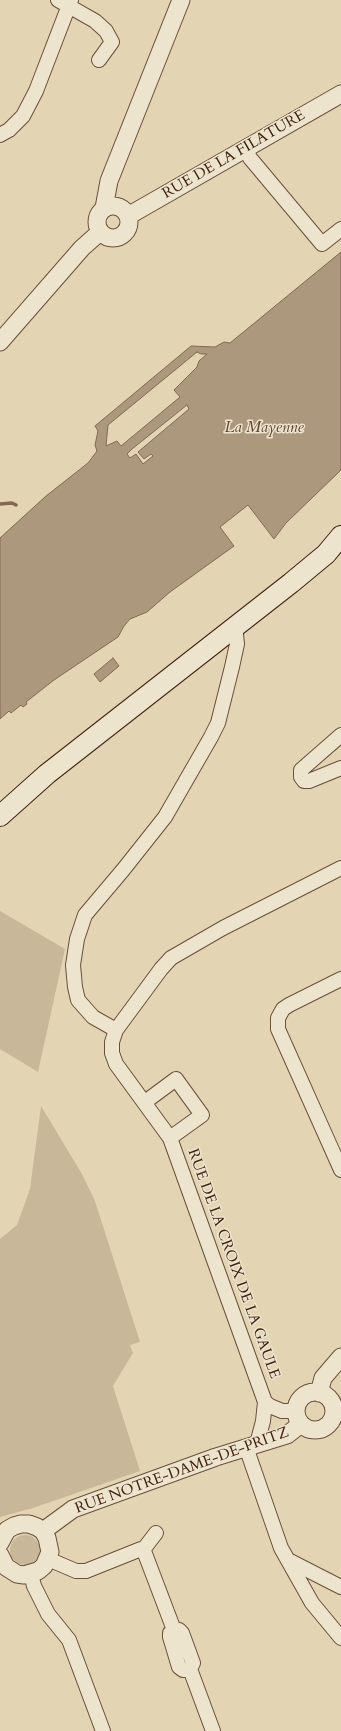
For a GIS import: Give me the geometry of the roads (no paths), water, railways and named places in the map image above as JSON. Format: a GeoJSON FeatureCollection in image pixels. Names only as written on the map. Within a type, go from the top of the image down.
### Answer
{"type":"FeatureCollection","features":[{"type":"Feature","properties":{"kind":"main road"},"geometry":{"type":"LineString","coordinates":[[0,816],[48,774],[291,583],[326,554],[341,536]]}},
{"type":"Feature","properties":{"kind":"street"},"geometry":{"type":"LineString","coordinates":[[104,208],[109,181],[181,0]]}},
{"type":"Feature","properties":{"kind":"street"},"geometry":{"type":"LineString","coordinates":[[0,135],[9,130],[23,116],[36,92],[66,2],[96,21],[106,31],[112,42],[99,60]]}},
{"type":"Feature","properties":{"kind":"street","name":"RUE DE LA FILATURE"},"geometry":{"type":"LineString","coordinates":[[128,216],[341,94]]}},
{"type":"Feature","properties":{"kind":"street"},"geometry":{"type":"LineString","coordinates":[[246,148],[250,158],[322,244],[341,229]]}},
{"type":"Feature","properties":{"kind":"street"},"geometry":{"type":"LineString","coordinates":[[109,206],[118,206],[126,212],[128,216],[128,227],[121,236],[110,238],[100,232],[97,227],[97,216],[104,208],[109,206]]}},
{"type":"Feature","properties":{"kind":"street"},"geometry":{"type":"LineString","coordinates":[[0,342],[82,248],[100,232]]}},
{"type":"Feature","properties":{"kind":"street"},"geometry":{"type":"LineString","coordinates":[[235,626],[237,644],[218,723],[211,737],[165,817],[85,915],[77,939],[73,965],[78,1000],[93,1017],[116,1030],[161,969],[171,958],[222,928],[341,868]]}},
{"type":"Feature","properties":{"kind":"street"},"geometry":{"type":"LineString","coordinates":[[341,735],[301,770],[300,777],[304,781],[309,781],[341,768]]}},
{"type":"Feature","properties":{"kind":"street"},"geometry":{"type":"LineString","coordinates":[[341,979],[289,1005],[283,1009],[278,1018],[278,1029],[341,1170],[341,1176]]}},
{"type":"Feature","properties":{"kind":"street","name":"RUE DE LA CROIX DE LA GAULE"},"geometry":{"type":"LineString","coordinates":[[116,1030],[112,1042],[112,1053],[116,1064],[170,1138],[265,1402],[263,1421],[251,1446]]}},
{"type":"Feature","properties":{"kind":"street","name":"RUE DE LA CROIX DE LA GAULE"},"geometry":{"type":"LineString","coordinates":[[145,1102],[176,1079],[202,1115],[170,1138]]}},
{"type":"Feature","properties":{"kind":"street"},"geometry":{"type":"LineString","coordinates":[[319,1393],[323,1378],[341,1357]]}},
{"type":"Feature","properties":{"kind":"street"},"geometry":{"type":"LineString","coordinates":[[313,1392],[319,1393],[324,1394],[332,1402],[337,1419],[324,1428],[312,1430],[299,1417],[297,1406],[303,1396],[313,1392]]}},
{"type":"Feature","properties":{"kind":"street","name":"RUE DE LA CROIX DE LA GAULE"},"geometry":{"type":"LineString","coordinates":[[265,1402],[270,1406],[299,1417]]}},
{"type":"Feature","properties":{"kind":"street","name":"RUE NOTRE-DAME-DE-PRITZ"},"geometry":{"type":"LineString","coordinates":[[43,1532],[73,1509],[251,1446],[287,1435],[299,1417]]}},
{"type":"Feature","properties":{"kind":"street"},"geometry":{"type":"LineString","coordinates":[[251,1446],[281,1548],[312,1603],[341,1638]]}},
{"type":"Feature","properties":{"kind":"street"},"geometry":{"type":"LineString","coordinates":[[2,1535],[21,1524],[33,1525],[43,1532],[50,1544],[48,1559],[38,1571],[31,1574],[17,1574],[2,1564]]}},
{"type":"Feature","properties":{"kind":"street"},"geometry":{"type":"LineString","coordinates":[[142,1550],[156,1533]]}},
{"type":"Feature","properties":{"kind":"street"},"geometry":{"type":"LineString","coordinates":[[48,1559],[76,1572],[86,1571],[137,1549],[142,1550]]}},
{"type":"Feature","properties":{"kind":"street"},"geometry":{"type":"LineString","coordinates":[[142,1550],[174,1630],[170,1633],[170,1637],[179,1667],[183,1670],[190,1669],[213,1731]]}},
{"type":"Feature","properties":{"kind":"street"},"geometry":{"type":"LineString","coordinates":[[287,1560],[341,1587]]}},
{"type":"Feature","properties":{"kind":"street"},"geometry":{"type":"LineString","coordinates":[[31,1574],[34,1586],[48,1614],[69,1640],[103,1731]]}},
{"type":"Feature","properties":{"kind":"water","name":"La Mayenne"},"geometry":{"type":"Polygon","coordinates":[[[341,252],[341,470],[286,523],[274,539],[248,505],[220,527],[234,546],[170,592],[147,612],[130,619],[118,637],[54,680],[26,702],[27,704],[23,707],[21,705],[11,713],[9,711],[0,719],[0,538],[46,496],[88,463],[97,451],[95,445],[98,431],[95,426],[191,346],[215,347],[224,342],[230,343],[341,252]],[[197,352],[108,425],[106,446],[117,441],[121,446],[180,397],[174,390],[197,367],[199,361],[207,354],[197,352]],[[187,405],[132,449],[127,454],[130,458],[136,454],[143,464],[153,456],[151,454],[144,459],[138,452],[189,409],[187,405]]]}},
{"type":"Feature","properties":{"kind":"water"},"geometry":{"type":"Polygon","coordinates":[[[113,658],[119,666],[100,682],[94,674],[113,658]]]}},
{"type":"Feature","properties":{"kind":"waterway"},"geometry":{"type":"LineString","coordinates":[[0,504],[12,503],[16,505]]}}]}
